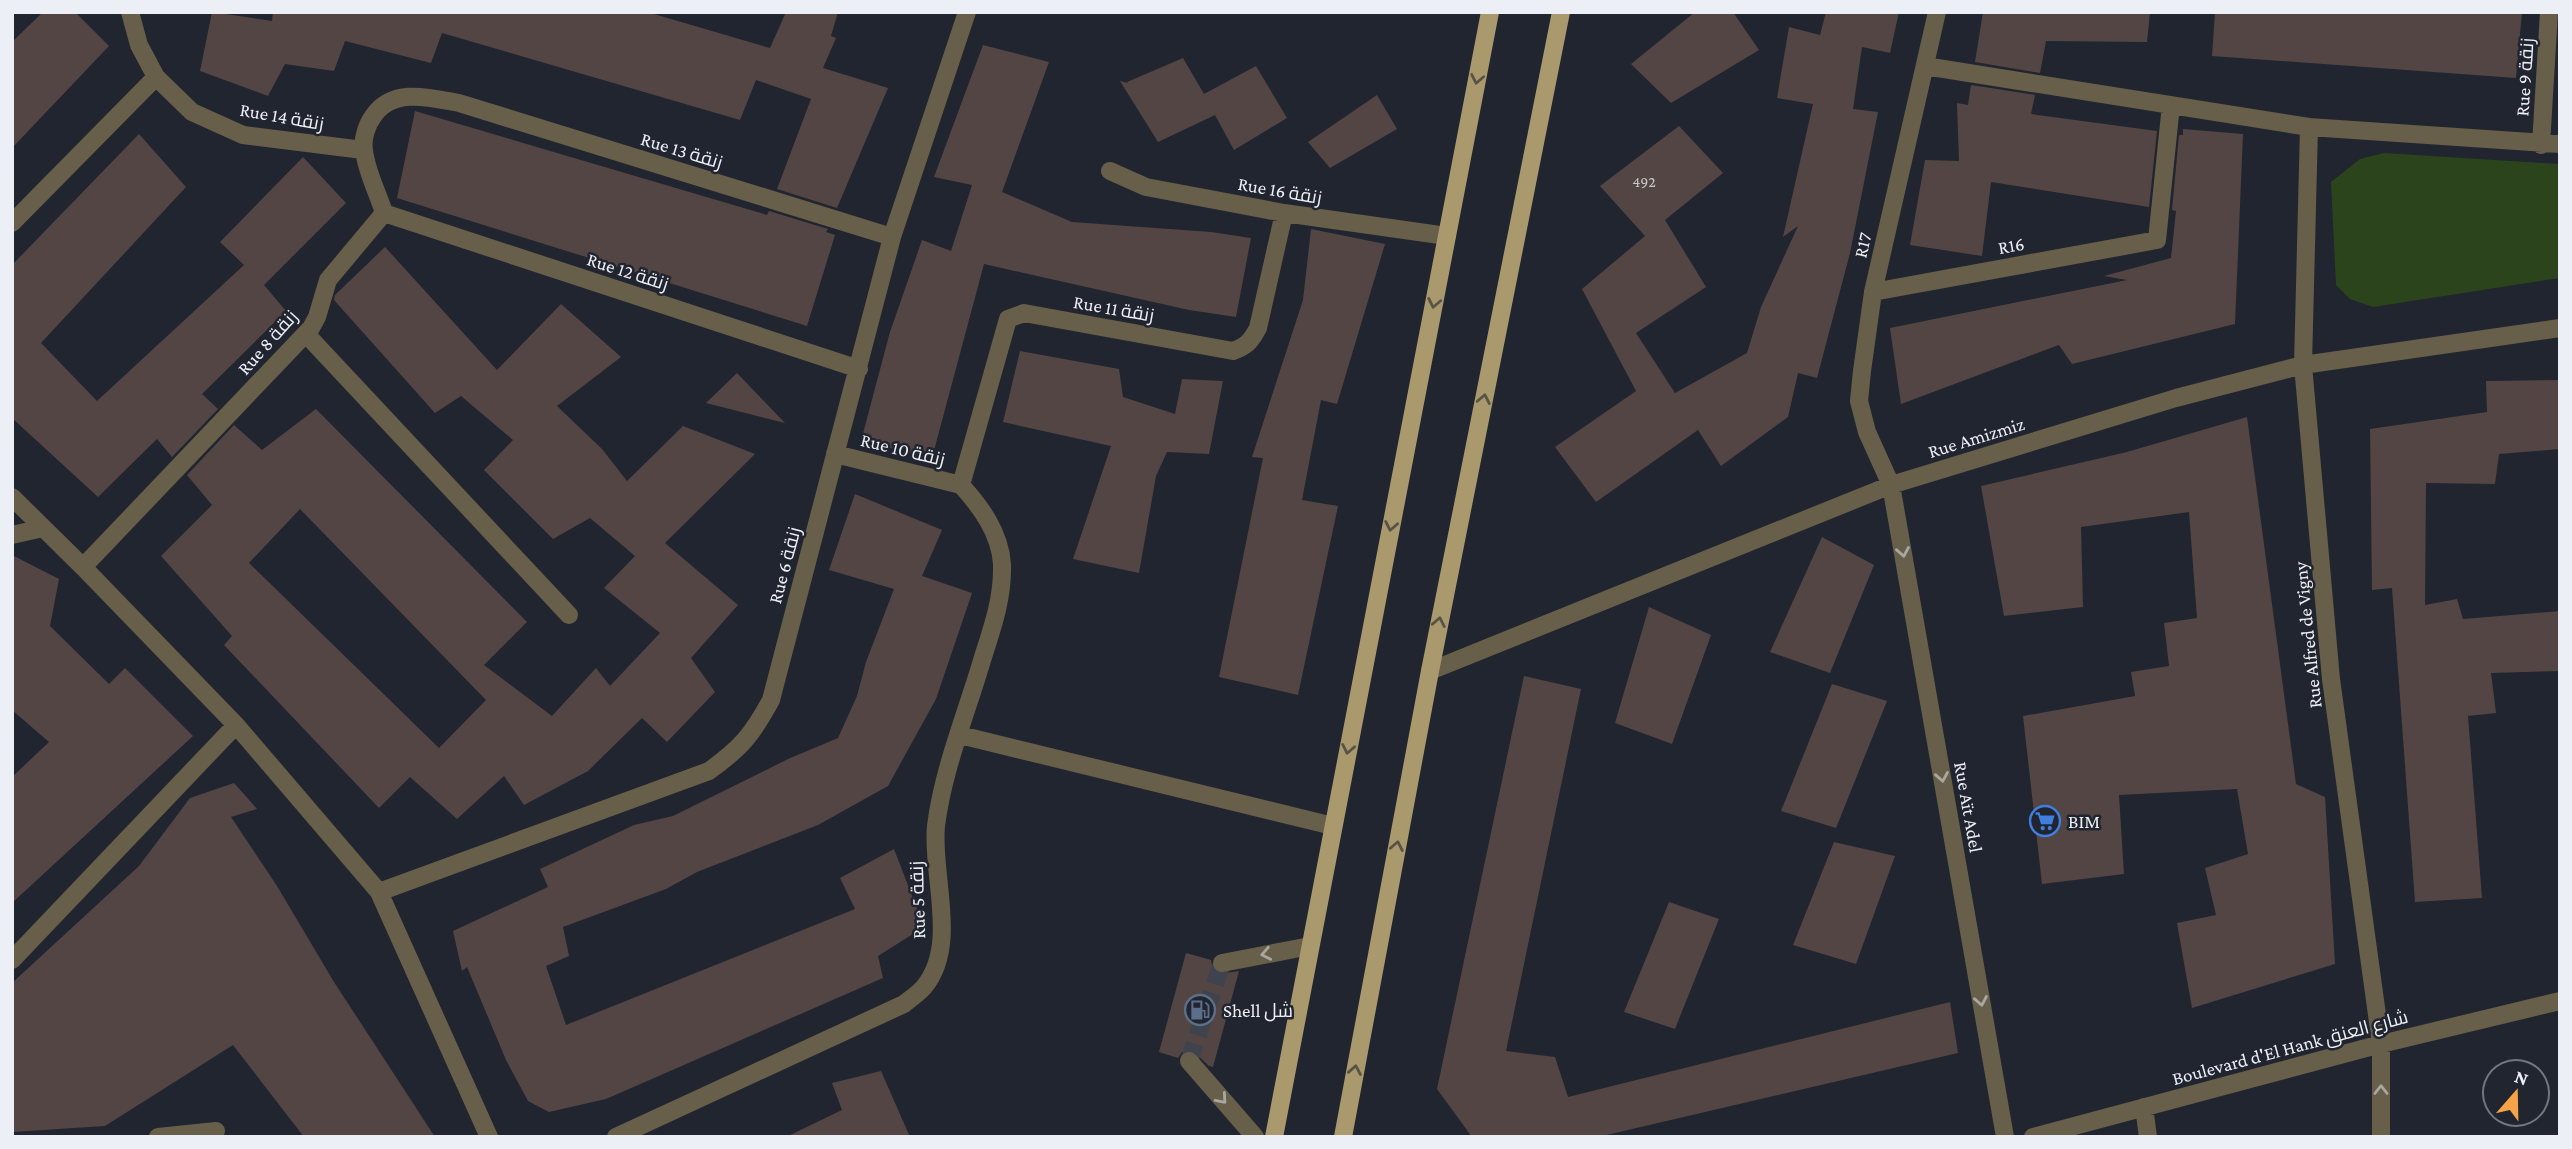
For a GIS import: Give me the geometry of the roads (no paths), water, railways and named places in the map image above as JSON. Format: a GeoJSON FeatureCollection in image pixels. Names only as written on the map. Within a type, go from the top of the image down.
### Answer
{"type":"FeatureCollection","features":[{"type":"Feature","properties":{"kind":"main road"},"geometry":{"type":"LineString","coordinates":[[1274,1137],[1490,12]]}},
{"type":"Feature","properties":{"kind":"main road"},"geometry":{"type":"LineString","coordinates":[[1343,1137],[1430,671],[1560,12]]}},
{"type":"Feature","properties":{"kind":"street","name":"Rue 14 زنقة"},"geometry":{"type":"LineString","coordinates":[[131,12],[139,45],[156,77],[192,113],[243,135],[363,149]]}},
{"type":"Feature","properties":{"kind":"street","name":"Rue 6 زنقة"},"geometry":{"type":"LineString","coordinates":[[379,892],[709,771],[736,751],[754,731],[771,700],[892,237],[967,12]]}},
{"type":"Feature","properties":{"kind":"street","name":"R17"},"geometry":{"type":"LineString","coordinates":[[1891,485],[1867,432],[1859,401],[1873,292],[1937,12]]}},
{"type":"Feature","properties":{"kind":"street","name":"Rue 9 زنقة"},"geometry":{"type":"LineString","coordinates":[[2541,145],[2549,12]]}},
{"type":"Feature","properties":{"kind":"street"},"geometry":{"type":"LineString","coordinates":[[1925,66],[2309,127],[2541,145],[2560,144]]}},
{"type":"Feature","properties":{"kind":"street"},"geometry":{"type":"LineString","coordinates":[[12,223],[156,77]]}},
{"type":"Feature","properties":{"kind":"street","name":"Rue 13 زنقة"},"geometry":{"type":"LineString","coordinates":[[363,149],[367,123],[378,108],[391,100],[410,96],[459,103],[892,237]]}},
{"type":"Feature","properties":{"kind":"street","name":"R16"},"geometry":{"type":"LineString","coordinates":[[1873,292],[2157,240],[2171,106]]}},
{"type":"Feature","properties":{"kind":"street","name":"Rue Alfred de Vigny"},"geometry":{"type":"LineString","coordinates":[[2309,127],[2303,365],[2331,679],[2381,1044],[2381,1137]]}},
{"type":"Feature","properties":{"kind":"street"},"geometry":{"type":"LineString","coordinates":[[363,149],[384,213]]}},
{"type":"Feature","properties":{"kind":"street","name":"Rue 16 زنقة"},"geometry":{"type":"LineString","coordinates":[[1110,171],[1146,187],[1283,213],[1447,236]]}},
{"type":"Feature","properties":{"kind":"street","name":"Rue 8 زنقة"},"geometry":{"type":"LineString","coordinates":[[83,567],[306,334],[317,317],[328,280],[384,213]]}},
{"type":"Feature","properties":{"kind":"street","name":"Rue 12 زنقة"},"geometry":{"type":"LineString","coordinates":[[384,213],[859,369]]}},
{"type":"Feature","properties":{"kind":"street","name":"Rue 11 زنقة"},"geometry":{"type":"LineString","coordinates":[[961,485],[1008,320],[1024,313],[1233,351],[1244,347],[1258,328],[1283,213]]}},
{"type":"Feature","properties":{"kind":"street","name":"Rue Amizmiz"},"geometry":{"type":"LineString","coordinates":[[1430,671],[1891,485],[2176,398],[2303,365],[2560,328]]}},
{"type":"Feature","properties":{"kind":"street"},"geometry":{"type":"LineString","coordinates":[[306,334],[569,615]]}},
{"type":"Feature","properties":{"kind":"street","name":"Rue 10 زنقة"},"geometry":{"type":"LineString","coordinates":[[835,454],[961,485]]}},
{"type":"Feature","properties":{"kind":"street","name":"Rue 5 زنقة"},"geometry":{"type":"LineString","coordinates":[[616,1137],[904,1004],[923,988],[933,973],[943,921],[936,826],[1000,602],[1002,563],[999,545],[982,509],[961,485]]}},
{"type":"Feature","properties":{"kind":"street","name":"Rue Aït Adel"},"geometry":{"type":"LineString","coordinates":[[1891,485],[2005,1137]]}},
{"type":"Feature","properties":{"kind":"street"},"geometry":{"type":"LineString","coordinates":[[12,497],[236,725],[379,892],[489,1137]]}},
{"type":"Feature","properties":{"kind":"street"},"geometry":{"type":"LineString","coordinates":[[12,535],[43,528]]}},
{"type":"Feature","properties":{"kind":"street"},"geometry":{"type":"LineString","coordinates":[[12,960],[236,725]]}},
{"type":"Feature","properties":{"kind":"street"},"geometry":{"type":"LineString","coordinates":[[960,735],[1333,827]]}},
{"type":"Feature","properties":{"kind":"street"},"geometry":{"type":"LineString","coordinates":[[1222,963],[1310,946]]}},
{"type":"Feature","properties":{"kind":"street","name":"Boulevard d'El Hank شارع العنق"},"geometry":{"type":"LineString","coordinates":[[2033,1137],[2381,1044],[2560,1001]]}},
{"type":"Feature","properties":{"kind":"street"},"geometry":{"type":"LineString","coordinates":[[1189,1061],[1255,1137]]}},
{"type":"Feature","properties":{"kind":"street"},"geometry":{"type":"LineString","coordinates":[[2144,1107],[2148,1137]]}},
{"type":"Feature","properties":{"kind":"street"},"geometry":{"type":"LineString","coordinates":[[158,1137],[216,1131]]}},
{"type":"Feature","properties":{"kind":"tunnel"},"geometry":{"type":"LineString","coordinates":[[1189,1061],[1222,963]]}},
{"type":"Feature","properties":{"kind":"place","name":"BIM"},"geometry":{"type":"Point","coordinates":[2045,821]}},
{"type":"Feature","properties":{"kind":"place","name":"Shell شل"},"geometry":{"type":"Point","coordinates":[1200,1010]}}]}
